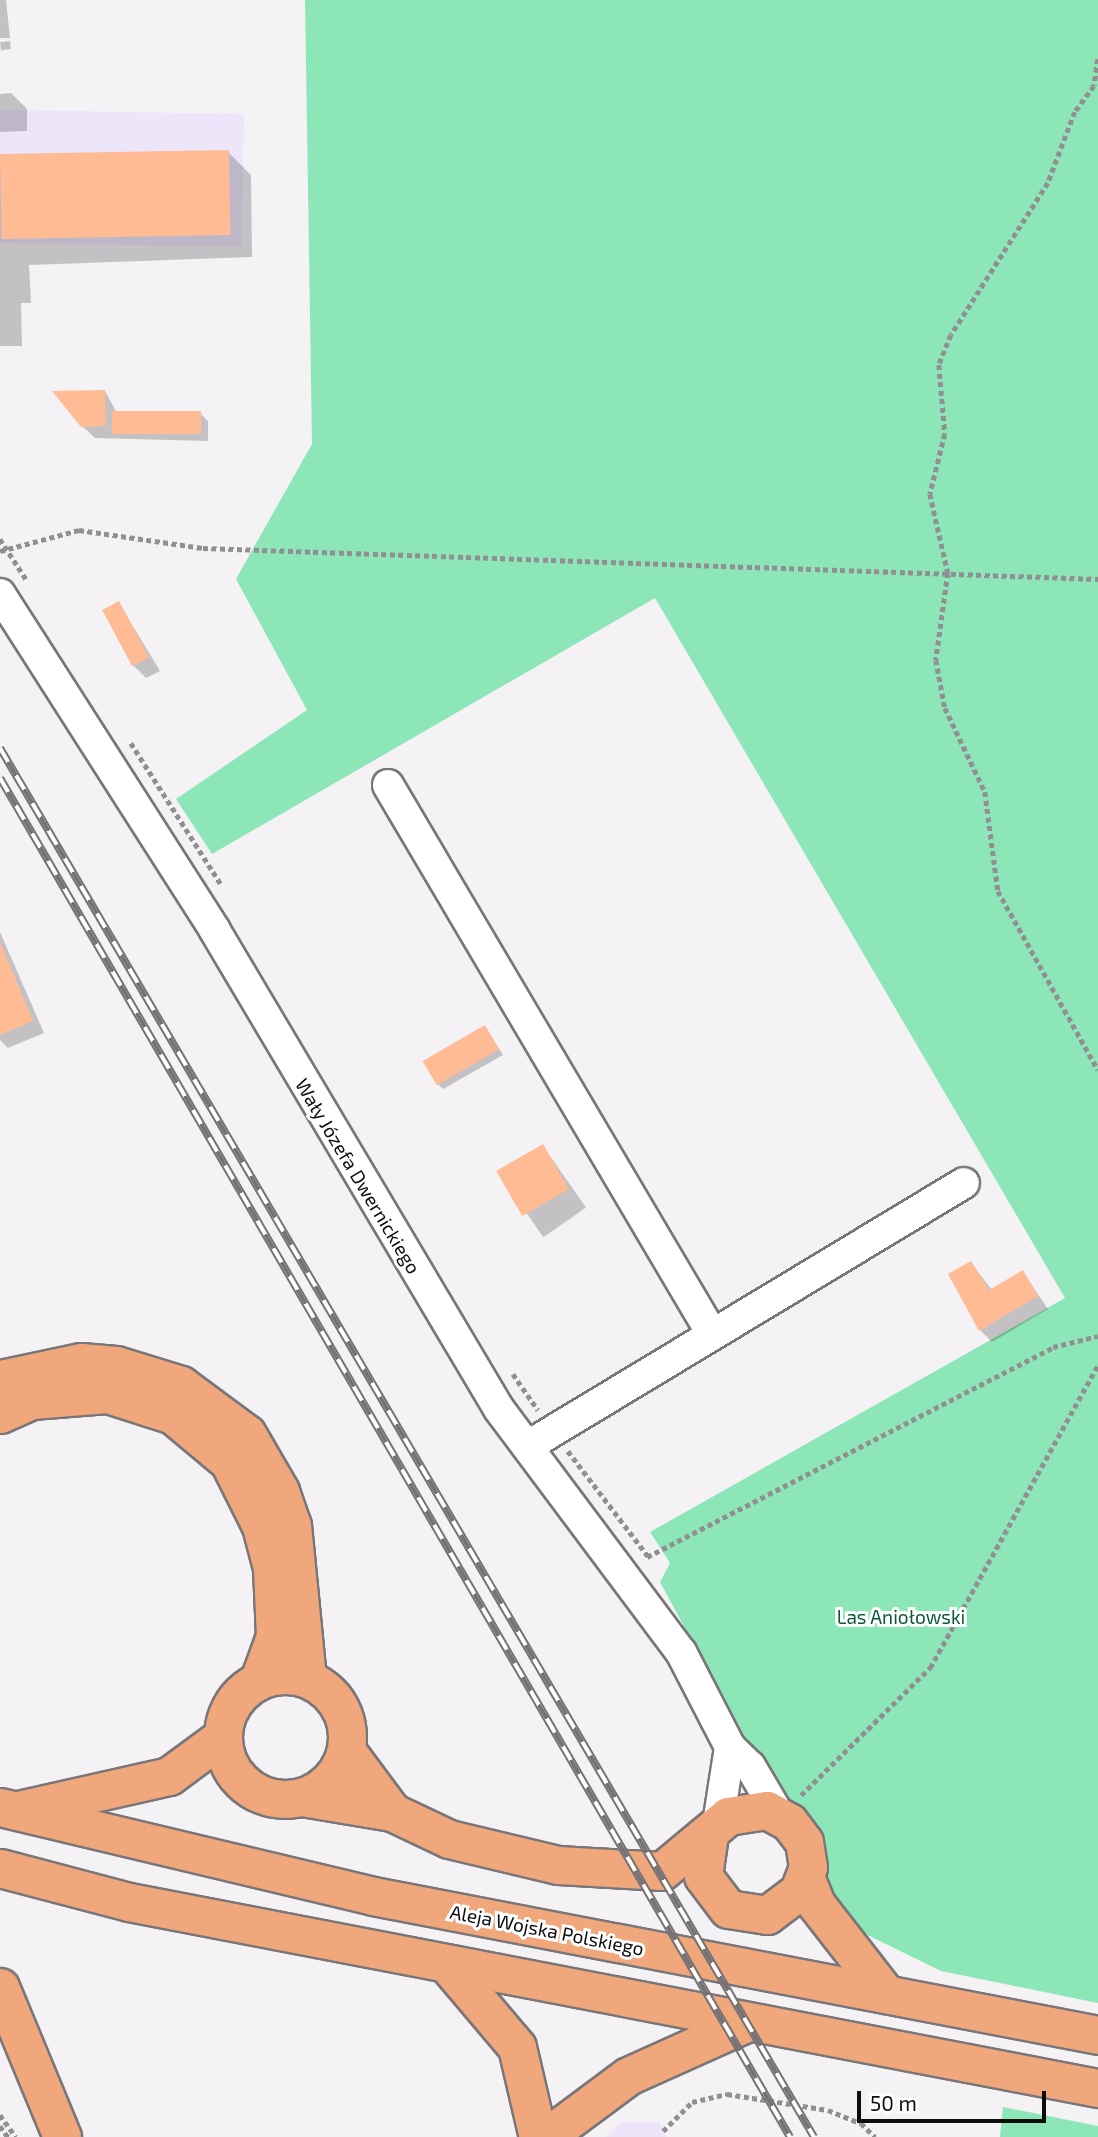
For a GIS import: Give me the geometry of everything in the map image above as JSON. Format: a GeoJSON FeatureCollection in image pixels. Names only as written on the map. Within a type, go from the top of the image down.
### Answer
{"type":"FeatureCollection","features":[{"type":"Feature","properties":{"kind":"main road"},"geometry":{"type":"LineString","coordinates":[[0,1379],[81,1362],[116,1365],[181,1385],[247,1434],[281,1491],[292,1525],[307,1678]]}},
{"type":"Feature","properties":{"kind":"main road"},"geometry":{"type":"LineString","coordinates":[[0,1414],[72,1392],[137,1400],[173,1415],[229,1462],[261,1526],[272,1568],[275,1636],[259,1680],[235,1699],[222,1737],[227,1761],[250,1789],[284,1800],[302,1797],[393,1812],[449,1839],[558,1865],[662,1871],[713,1829],[740,1811],[779,1815],[804,1842],[806,1879],[816,1904],[886,1994]]}},
{"type":"Feature","properties":{"kind":"main road"},"geometry":{"type":"LineString","coordinates":[[259,1680],[307,1678],[335,1699],[344,1715],[346,1750],[330,1780],[302,1797]]}},
{"type":"Feature","properties":{"kind":"main road"},"geometry":{"type":"LineString","coordinates":[[7,1809],[169,1776],[222,1737]]}},
{"type":"Feature","properties":{"kind":"main road"},"geometry":{"type":"LineString","coordinates":[[346,1750],[393,1812]]}},
{"type":"Feature","properties":{"kind":"main road","name":"Aleja Wojska Polskiego"},"geometry":{"type":"LineString","coordinates":[[7,1809],[373,1896],[1098,2035]]}},
{"type":"Feature","properties":{"kind":"main road"},"geometry":{"type":"LineString","coordinates":[[713,1829],[701,1862],[709,1890],[727,1909],[767,1914],[791,1902],[806,1879]]}},
{"type":"Feature","properties":{"kind":"main road"},"geometry":{"type":"LineString","coordinates":[[0,1868],[129,1902],[1098,2088]]}},
{"type":"Feature","properties":{"kind":"main road"},"geometry":{"type":"LineString","coordinates":[[662,1871],[668,1881],[709,1890]]}},
{"type":"Feature","properties":{"kind":"main road"},"geometry":{"type":"LineString","coordinates":[[446,1963],[517,2047],[538,2137]]}},
{"type":"Feature","properties":{"kind":"main road"},"geometry":{"type":"LineString","coordinates":[[4,1996],[62,2137]]}},
{"type":"Feature","properties":{"kind":"main road"},"geometry":{"type":"LineString","coordinates":[[546,2137],[628,2076],[748,2022]]}},
{"type":"Feature","properties":{"kind":"main road"},"geometry":{"type":"LineString","coordinates":[[0,2066],[37,2081]]}},
{"type":"Feature","properties":{"kind":"street","name":"Wały Józefa Dwernickiego"},"geometry":{"type":"LineString","coordinates":[[0,594],[214,929],[492,1398],[681,1652],[730,1747],[779,1815]]}},
{"type":"Feature","properties":{"kind":"street"},"geometry":{"type":"LineString","coordinates":[[388,785],[711,1332]]}},
{"type":"Feature","properties":{"kind":"street"},"geometry":{"type":"LineString","coordinates":[[528,1446],[711,1332],[964,1183]]}},
{"type":"Feature","properties":{"kind":"street"},"geometry":{"type":"LineString","coordinates":[[713,1829],[730,1747]]}},
{"type":"Feature","properties":{"kind":"path"},"geometry":{"type":"LineString","coordinates":[[1098,59],[1094,86],[1076,112],[1048,183],[965,312],[939,365],[945,435],[930,494],[948,573],[936,660],[945,708],[985,792],[998,891],[1098,1070]]}},
{"type":"Feature","properties":{"kind":"path"},"geometry":{"type":"LineString","coordinates":[[0,551],[79,530],[204,548],[1098,579]]}},
{"type":"Feature","properties":{"kind":"path"},"geometry":{"type":"LineString","coordinates":[[627,1576],[648,1556],[1053,1347],[1098,1336]]}},
{"type":"Feature","properties":{"kind":"path"},"geometry":{"type":"LineString","coordinates":[[779,1815],[930,1668],[1098,1365]]}},
{"type":"Feature","properties":{"kind":"path"},"geometry":{"type":"LineString","coordinates":[[663,2131],[692,2102],[727,2094],[828,2110],[861,2123],[875,2137]]}},
{"type":"Feature","properties":{"kind":"path"},"geometry":{"type":"LineString","coordinates":[[0,2115],[16,2137]]}},
{"type":"Feature","properties":{"kind":"path"},"geometry":{"type":"LineString","coordinates":[[0,2126],[8,2137]]}},
{"type":"Feature","properties":{"kind":"shaded area"},"geometry":{"type":"Polygon","coordinates":[[[0,110],[244,114],[242,247],[0,243],[0,110]]]}},
{"type":"Feature","properties":{"kind":"shaded area"},"geometry":{"type":"Polygon","coordinates":[[[621,2122],[659,2122],[666,2137],[606,2137],[621,2122]]]}},
{"type":"Feature","properties":{"kind":"green space","name":"Las Aniołowski"},"geometry":{"type":"Polygon","coordinates":[[[305,0],[1098,0],[1098,2003],[941,1971],[845,1924],[660,1582],[670,1563],[650,1532],[1065,1298],[655,598],[212,854],[176,799],[307,710],[236,579],[312,444],[305,0]]]}},
{"type":"Feature","properties":{"kind":"green space"},"geometry":{"type":"Polygon","coordinates":[[[1003,2107],[1098,2126],[1098,2137],[1000,2137],[1003,2107]]]}},
{"type":"Feature","properties":{"kind":"building"},"geometry":{"type":"Polygon","coordinates":[[[229,150],[230,235],[2,239],[0,154],[229,150]]]}},
{"type":"Feature","properties":{"kind":"building"},"geometry":{"type":"Polygon","coordinates":[[[105,390],[106,426],[81,427],[52,391],[105,390]]]}},
{"type":"Feature","properties":{"kind":"building"},"geometry":{"type":"Polygon","coordinates":[[[112,411],[201,411],[201,434],[112,434],[112,411]]]}},
{"type":"Feature","properties":{"kind":"building"},"geometry":{"type":"Polygon","coordinates":[[[119,601],[149,658],[132,666],[102,610],[119,601]]]}},
{"type":"Feature","properties":{"kind":"building"},"geometry":{"type":"Polygon","coordinates":[[[0,942],[33,1021],[0,1035],[0,942]]]}},
{"type":"Feature","properties":{"kind":"building"},"geometry":{"type":"Polygon","coordinates":[[[485,1025],[499,1049],[437,1085],[423,1061],[485,1025]]]}},
{"type":"Feature","properties":{"kind":"building"},"geometry":{"type":"Polygon","coordinates":[[[543,1144],[569,1189],[522,1216],[496,1171],[543,1144]]]}},
{"type":"Feature","properties":{"kind":"building"},"geometry":{"type":"Polygon","coordinates":[[[971,1261],[989,1290],[1023,1270],[1038,1296],[979,1331],[948,1274],[971,1261]]]}},
{"type":"Feature","properties":{"kind":"railway"},"geometry":{"type":"LineString","coordinates":[[0,748],[814,2137]]}},
{"type":"Feature","properties":{"kind":"railway"},"geometry":{"type":"LineString","coordinates":[[0,778],[790,2137]]}}]}
